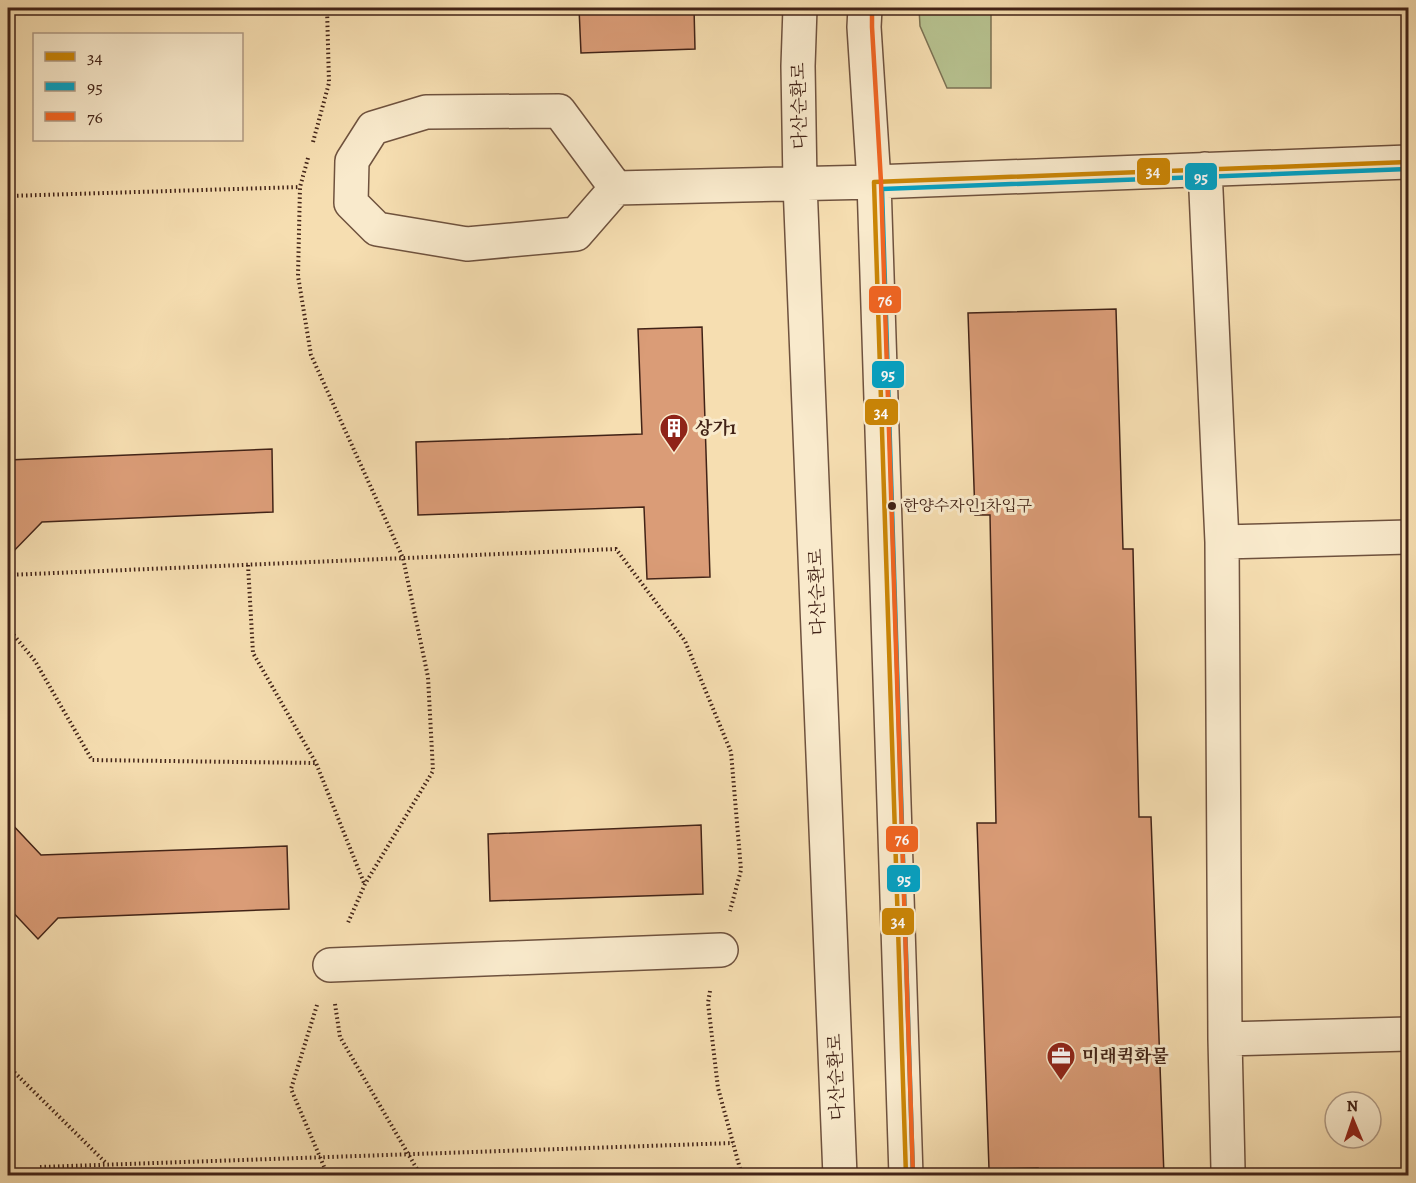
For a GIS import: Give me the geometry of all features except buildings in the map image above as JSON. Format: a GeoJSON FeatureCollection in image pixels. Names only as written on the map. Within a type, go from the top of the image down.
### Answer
{"type":"FeatureCollection","features":[{"type":"Feature","properties":{"kind":"street","name":"다산순환로"},"geometry":{"type":"LineString","coordinates":[[800,8],[798,66],[800,184],[840,1176]]}},
{"type":"Feature","properties":{"kind":"street"},"geometry":{"type":"LineString","coordinates":[[865,8],[864,27],[874,182],[906,1176]]}},
{"type":"Feature","properties":{"kind":"street"},"geometry":{"type":"LineString","coordinates":[[616,188],[559,111],[426,112],[373,128],[352,161],[351,203],[377,229],[467,244],[576,234],[616,188],[874,182],[1408,162]]}},
{"type":"Feature","properties":{"kind":"street"},"geometry":{"type":"LineString","coordinates":[[1205,169],[1222,542],[1228,1169]]}},
{"type":"Feature","properties":{"kind":"street"},"geometry":{"type":"LineString","coordinates":[[1222,542],[1408,537]]}},
{"type":"Feature","properties":{"kind":"street"},"geometry":{"type":"LineString","coordinates":[[330,965],[721,950]]}},
{"type":"Feature","properties":{"kind":"street"},"geometry":{"type":"LineString","coordinates":[[1225,1039],[1408,1034]]}},
{"type":"Feature","properties":{"kind":"path"},"geometry":{"type":"LineString","coordinates":[[312,146],[329,83],[327,8]]}},
{"type":"Feature","properties":{"kind":"path"},"geometry":{"type":"LineString","coordinates":[[309,156],[300,187],[298,276],[311,355],[403,558],[428,676],[434,771],[364,884],[330,965],[291,1089],[328,1176]]}},
{"type":"Feature","properties":{"kind":"path"},"geometry":{"type":"LineString","coordinates":[[8,196],[300,187]]}},
{"type":"Feature","properties":{"kind":"path"},"geometry":{"type":"LineString","coordinates":[[8,574],[616,549],[684,641],[731,752],[741,870],[708,1003],[718,1088],[742,1176]]}},
{"type":"Feature","properties":{"kind":"path"},"geometry":{"type":"LineString","coordinates":[[248,565],[253,653],[316,764],[364,884]]}},
{"type":"Feature","properties":{"kind":"path"},"geometry":{"type":"LineString","coordinates":[[8,628],[35,661],[92,760],[316,764]]}},
{"type":"Feature","properties":{"kind":"path"},"geometry":{"type":"LineString","coordinates":[[330,965],[340,1037],[421,1176]]}},
{"type":"Feature","properties":{"kind":"path"},"geometry":{"type":"LineString","coordinates":[[8,1066],[108,1165]]}},
{"type":"Feature","properties":{"kind":"path"},"geometry":{"type":"LineString","coordinates":[[40,1167],[733,1143]]}},
{"type":"Feature","properties":{"kind":"green space"},"geometry":{"type":"Polygon","coordinates":[[[919,8],[991,8],[991,88],[947,88],[920,26],[919,8]]]}},
{"type":"Feature","properties":{"kind":"transit line","name":"76"},"geometry":{"type":"LineString","coordinates":[[872,8],[881,182],[913,1176]]}},
{"type":"Feature","properties":{"kind":"transit line","name":"34"},"geometry":{"type":"LineString","coordinates":[[906,1176],[874,182],[1408,162]]}},
{"type":"Feature","properties":{"kind":"transit line","name":"95"},"geometry":{"type":"LineString","coordinates":[[913,1176],[882,189],[1408,169]]}},
{"type":"Feature","properties":{"kind":"place","name":"상가1"},"geometry":{"type":"Point","coordinates":[674,454]}},
{"type":"Feature","properties":{"kind":"place","name":"한양수자인1차입구"},"geometry":{"type":"Point","coordinates":[892,506]}},
{"type":"Feature","properties":{"kind":"place","name":"미래퀵화물"},"geometry":{"type":"Point","coordinates":[1061,1082]}}]}
